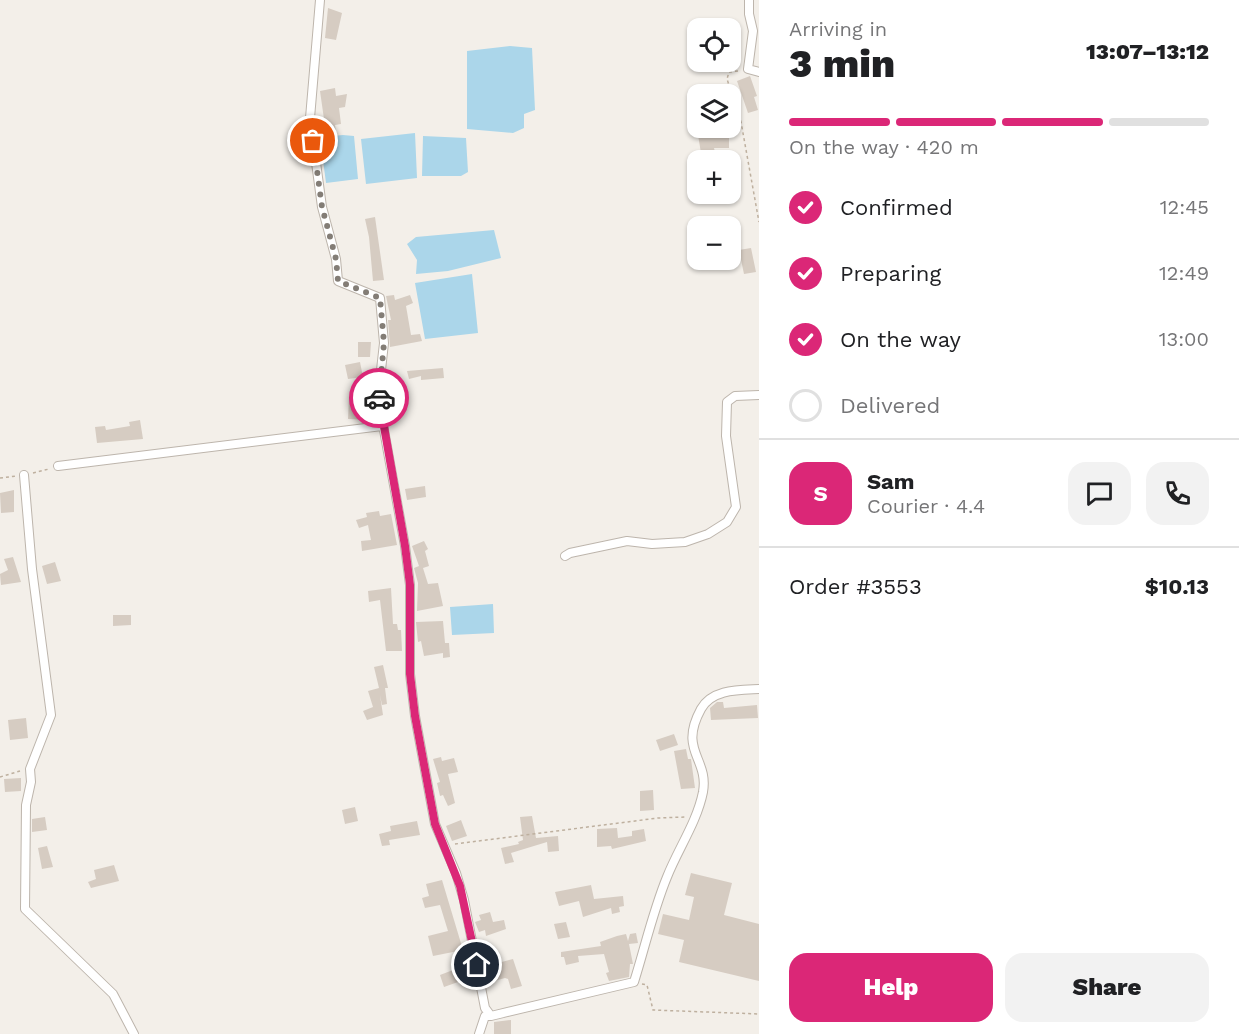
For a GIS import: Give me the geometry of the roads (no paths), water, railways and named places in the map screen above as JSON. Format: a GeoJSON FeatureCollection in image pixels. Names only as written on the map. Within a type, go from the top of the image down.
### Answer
{"type":"FeatureCollection","features":[{"type":"Feature","properties":{"kind":"street"},"geometry":{"type":"LineString","coordinates":[[320,0],[310,118],[322,207],[336,259],[338,281],[380,298],[384,343],[378,397],[410,585],[410,674],[415,716],[435,824],[456,873],[464,900],[485,1008],[491,1016]]}},
{"type":"Feature","properties":{"kind":"street"},"geometry":{"type":"LineString","coordinates":[[749,0],[753,31],[748,69],[759,72]]}},
{"type":"Feature","properties":{"kind":"street"},"geometry":{"type":"LineString","coordinates":[[565,556],[619,542],[652,544],[685,542],[708,534],[727,522],[736,507],[724,416],[727,402],[735,396],[759,395]]}},
{"type":"Feature","properties":{"kind":"street"},"geometry":{"type":"LineString","coordinates":[[58,466],[382,426]]}},
{"type":"Feature","properties":{"kind":"street"},"geometry":{"type":"LineString","coordinates":[[24,476],[51,715],[30,769],[31,782],[26,805],[25,909],[113,994],[134,1034]]}},
{"type":"Feature","properties":{"kind":"street"},"geometry":{"type":"LineString","coordinates":[[479,1034],[485,1016],[634,982],[666,880],[695,817],[703,791],[703,776],[691,734],[702,707],[712,696],[728,691],[759,689]]}},
{"type":"Feature","properties":{"kind":"water"},"geometry":{"type":"Polygon","coordinates":[[[510,46],[532,48],[535,110],[524,114],[524,128],[513,133],[467,129],[467,51],[510,46]]]}},
{"type":"Feature","properties":{"kind":"water"},"geometry":{"type":"Polygon","coordinates":[[[415,133],[417,178],[366,184],[361,139],[415,133]]]}},
{"type":"Feature","properties":{"kind":"water"},"geometry":{"type":"Polygon","coordinates":[[[354,136],[358,179],[326,183],[320,137],[354,136]]]}},
{"type":"Feature","properties":{"kind":"water"},"geometry":{"type":"Polygon","coordinates":[[[423,136],[466,138],[468,172],[461,176],[422,176],[423,136]]]}},
{"type":"Feature","properties":{"kind":"water"},"geometry":{"type":"Polygon","coordinates":[[[494,230],[501,258],[448,271],[416,274],[417,260],[407,244],[416,237],[494,230]]]}},
{"type":"Feature","properties":{"kind":"water"},"geometry":{"type":"Polygon","coordinates":[[[472,274],[478,333],[425,339],[415,283],[472,274]]]}},
{"type":"Feature","properties":{"kind":"water"},"geometry":{"type":"Polygon","coordinates":[[[493,604],[494,633],[452,635],[450,607],[493,604]]]}}]}
